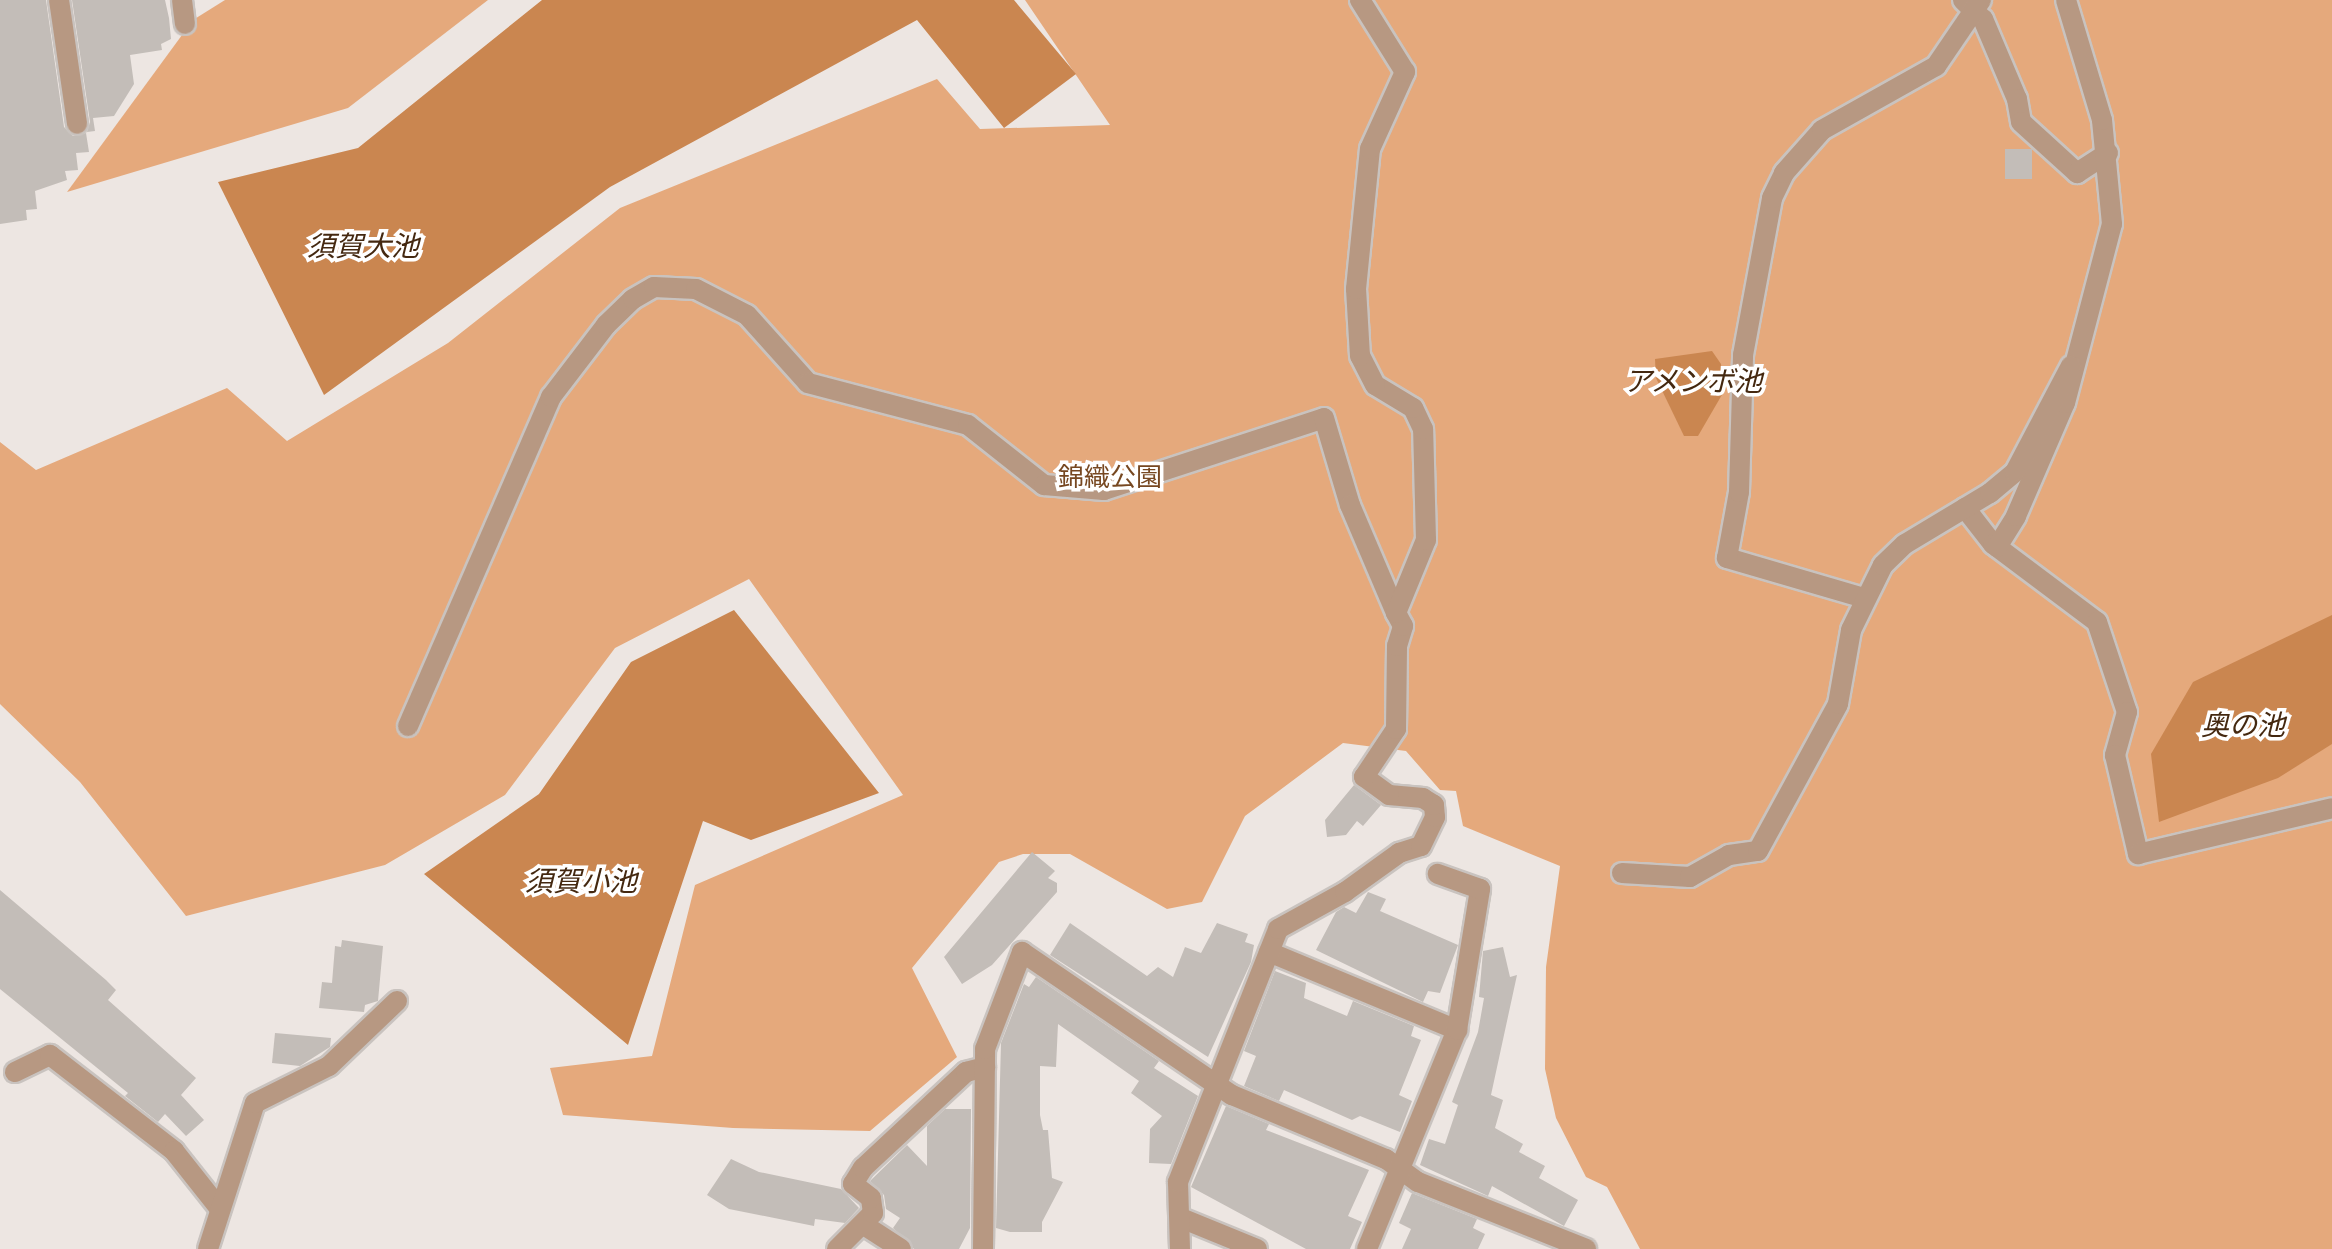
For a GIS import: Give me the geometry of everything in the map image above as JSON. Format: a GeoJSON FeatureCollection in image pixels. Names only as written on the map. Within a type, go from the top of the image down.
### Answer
{"type":"FeatureCollection","features":[{"type":"Feature","properties":{"kind":"street"},"geometry":{"type":"LineString","coordinates":[[59,0],[77,124]]}},
{"type":"Feature","properties":{"kind":"street"},"geometry":{"type":"LineString","coordinates":[[182,0],[185,24]]}},
{"type":"Feature","properties":{"kind":"street"},"geometry":{"type":"LineString","coordinates":[[1360,0],[1405,72],[1370,149],[1356,289],[1360,356],[1375,385],[1413,408],[1423,429],[1426,540],[1396,613]]}},
{"type":"Feature","properties":{"kind":"street"},"geometry":{"type":"LineString","coordinates":[[1997,547],[2016,516],[2065,403],[2071,366],[2112,224],[2108,153],[2066,0]]}},
{"type":"Feature","properties":{"kind":"street"},"geometry":{"type":"LineString","coordinates":[[1864,598],[1727,558],[1739,492],[1743,355],[1772,198],[1784,173],[1822,130],[1936,66],[1973,4],[1983,19],[2021,122],[2077,173],[2108,153]]}},
{"type":"Feature","properties":{"kind":"street"},"geometry":{"type":"LineString","coordinates":[[408,726],[551,397],[606,325],[633,299],[654,287],[696,289],[747,315],[808,383],[968,425],[1044,485],[1104,490],[1324,418],[1361,533],[1403,626],[1397,646],[1396,729],[1364,777],[1389,795],[1423,798],[1434,805],[1435,817],[1421,846],[1399,853],[1345,892],[1278,929],[1178,1182],[1180,1249]]}},
{"type":"Feature","properties":{"kind":"street"},"geometry":{"type":"LineString","coordinates":[[1622,873],[1690,877],[1729,855],[1758,851],[1838,704],[1851,630],[1864,598],[1883,565],[1905,544],[1965,508],[2015,472],[2071,366]]}},
{"type":"Feature","properties":{"kind":"street"},"geometry":{"type":"LineString","coordinates":[[1965,508],[1997,547],[2097,622],[2127,712],[2115,755],[2138,854],[2332,808]]}},
{"type":"Feature","properties":{"kind":"street"},"geometry":{"type":"LineString","coordinates":[[1367,1249],[1457,1030],[1480,889],[1438,874]]}},
{"type":"Feature","properties":{"kind":"street"},"geometry":{"type":"LineString","coordinates":[[983,1249],[985,1067],[991,1021],[1022,952],[1232,1095],[1401,1170],[1418,1182],[1586,1249]]}},
{"type":"Feature","properties":{"kind":"street"},"geometry":{"type":"LineString","coordinates":[[1269,952],[1457,1030]]}},
{"type":"Feature","properties":{"kind":"street"},"geometry":{"type":"LineString","coordinates":[[208,1249],[255,1103],[329,1066],[397,1001]]}},
{"type":"Feature","properties":{"kind":"street"},"geometry":{"type":"LineString","coordinates":[[15,1072],[50,1055],[174,1151],[220,1209]]}},
{"type":"Feature","properties":{"kind":"street"},"geometry":{"type":"LineString","coordinates":[[837,1249],[873,1213],[871,1198],[853,1184],[863,1168],[966,1072],[985,1067]]}},
{"type":"Feature","properties":{"kind":"street"},"geometry":{"type":"LineString","coordinates":[[1181,1218],[1257,1249]]}},
{"type":"Feature","properties":{"kind":"street"},"geometry":{"type":"LineString","coordinates":[[864,1225],[901,1249]]}},
{"type":"Feature","properties":{"kind":"green space"},"geometry":{"type":"Polygon","coordinates":[[[225,0],[488,0],[348,108],[67,192],[193,20],[225,0]]]}},
{"type":"Feature","properties":{"kind":"green space","name":"錦織公園"},"geometry":{"type":"Polygon","coordinates":[[[1025,0],[2332,0],[2332,1249],[1640,1249],[1607,1187],[1586,1177],[1556,1118],[1545,1069],[1546,967],[1560,866],[1463,826],[1456,791],[1440,790],[1406,751],[1343,743],[1245,816],[1202,902],[1167,909],[1070,854],[1023,854],[999,862],[912,968],[957,1057],[870,1131],[733,1128],[563,1115],[550,1068],[652,1056],[695,885],[903,795],[749,579],[615,648],[505,795],[385,865],[186,916],[80,782],[0,704],[0,442],[36,470],[227,388],[287,441],[448,343],[620,208],[937,79],[980,129],[1110,125],[1025,0]]]}},
{"type":"Feature","properties":{"kind":"water","name":"須賀大池"},"geometry":{"type":"Polygon","coordinates":[[[542,0],[1014,0],[1076,74],[1004,128],[917,20],[610,187],[324,395],[218,182],[358,148],[542,0]]]}},
{"type":"Feature","properties":{"kind":"water","name":"アメンボ池"},"geometry":{"type":"Polygon","coordinates":[[[1712,351],[1721,364],[1723,393],[1698,436],[1684,436],[1656,378],[1655,359],[1712,351]]]}},
{"type":"Feature","properties":{"kind":"water","name":"須賀小池"},"geometry":{"type":"Polygon","coordinates":[[[734,610],[879,793],[751,840],[703,821],[628,1045],[424,874],[539,794],[631,662],[734,610]]]}},
{"type":"Feature","properties":{"kind":"water","name":"奥の池"},"geometry":{"type":"Polygon","coordinates":[[[2332,615],[2332,744],[2278,778],[2159,822],[2151,754],[2193,682],[2332,615]]]}},
{"type":"Feature","properties":{"kind":"building"},"geometry":{"type":"Polygon","coordinates":[[[0,0],[46,0],[64,127],[73,136],[86,133],[89,152],[76,153],[78,170],[65,171],[67,180],[35,191],[37,209],[26,210],[27,220],[0,224],[0,0]]]}},
{"type":"Feature","properties":{"kind":"building"},"geometry":{"type":"Polygon","coordinates":[[[72,0],[165,0],[169,18],[171,39],[161,44],[162,50],[130,55],[134,84],[114,116],[93,118],[95,131],[87,132],[90,122],[72,0]]]}},
{"type":"Feature","properties":{"kind":"building"},"geometry":{"type":"Polygon","coordinates":[[[2005,149],[2032,149],[2032,179],[2005,179],[2005,149]]]}},
{"type":"Feature","properties":{"kind":"building"},"geometry":{"type":"Polygon","coordinates":[[[1354,785],[1381,805],[1363,826],[1357,821],[1346,835],[1327,837],[1325,820],[1354,785]]]}},
{"type":"Feature","properties":{"kind":"building"},"geometry":{"type":"Polygon","coordinates":[[[1032,852],[1055,871],[1048,878],[1057,883],[1057,892],[992,965],[962,984],[944,957],[1032,852]]]}},
{"type":"Feature","properties":{"kind":"building"},"geometry":{"type":"Polygon","coordinates":[[[0,890],[106,980],[116,990],[108,1000],[196,1078],[181,1095],[204,1120],[186,1136],[165,1114],[158,1122],[125,1096],[128,1093],[0,989],[0,890]]]}},
{"type":"Feature","properties":{"kind":"building"},"geometry":{"type":"Polygon","coordinates":[[[1368,892],[1386,899],[1380,911],[1458,945],[1440,993],[1428,991],[1423,1002],[1316,950],[1336,912],[1344,907],[1356,913],[1368,892]]]}},
{"type":"Feature","properties":{"kind":"building"},"geometry":{"type":"Polygon","coordinates":[[[1070,923],[1147,976],[1158,967],[1173,977],[1185,947],[1201,953],[1217,923],[1248,934],[1245,942],[1254,945],[1251,962],[1208,1057],[1050,955],[1070,923]]]}},
{"type":"Feature","properties":{"kind":"building"},"geometry":{"type":"Polygon","coordinates":[[[342,940],[383,946],[378,1001],[365,1005],[364,1012],[319,1008],[322,982],[332,983],[335,946],[341,947],[342,940]]]}},
{"type":"Feature","properties":{"kind":"building"},"geometry":{"type":"Polygon","coordinates":[[[1503,947],[1510,977],[1517,975],[1491,1095],[1503,1100],[1495,1128],[1523,1144],[1519,1152],[1545,1166],[1539,1178],[1578,1200],[1564,1226],[1492,1186],[1488,1196],[1420,1165],[1429,1139],[1445,1144],[1458,1105],[1452,1102],[1478,1032],[1484,998],[1479,997],[1483,951],[1503,947]]]}},
{"type":"Feature","properties":{"kind":"building"},"geometry":{"type":"Polygon","coordinates":[[[1275,971],[1306,983],[1304,998],[1347,1016],[1353,1001],[1414,1026],[1411,1036],[1421,1040],[1399,1095],[1412,1101],[1400,1132],[1360,1116],[1352,1120],[1284,1090],[1279,1101],[1244,1086],[1256,1056],[1244,1051],[1275,971]]]}},
{"type":"Feature","properties":{"kind":"building"},"geometry":{"type":"Polygon","coordinates":[[[1036,977],[1159,1061],[1154,1068],[1198,1096],[1171,1164],[1149,1163],[1150,1129],[1162,1116],[1131,1093],[1139,1081],[1058,1024],[1056,1067],[1040,1066],[1040,1115],[1043,1130],[1048,1130],[1052,1178],[1063,1182],[1042,1222],[1042,1232],[1010,1232],[996,1228],[1001,1043],[1024,984],[1029,987],[1036,977]]]}},
{"type":"Feature","properties":{"kind":"building"},"geometry":{"type":"Polygon","coordinates":[[[275,1033],[331,1038],[330,1047],[300,1066],[272,1063],[275,1033]]]}},
{"type":"Feature","properties":{"kind":"building"},"geometry":{"type":"Polygon","coordinates":[[[1226,1106],[1269,1124],[1266,1130],[1369,1170],[1348,1216],[1362,1222],[1350,1249],[1306,1249],[1191,1187],[1226,1106]]]}},
{"type":"Feature","properties":{"kind":"building"},"geometry":{"type":"Polygon","coordinates":[[[945,1109],[971,1109],[970,1228],[959,1249],[914,1249],[893,1228],[900,1218],[886,1209],[884,1195],[870,1181],[907,1145],[927,1166],[927,1126],[945,1109]]]}},
{"type":"Feature","properties":{"kind":"building"},"geometry":{"type":"Polygon","coordinates":[[[731,1159],[759,1172],[841,1189],[859,1208],[845,1223],[815,1219],[814,1226],[729,1209],[707,1195],[731,1159]]]}},
{"type":"Feature","properties":{"kind":"building"},"geometry":{"type":"Polygon","coordinates":[[[1412,1193],[1477,1219],[1473,1228],[1485,1234],[1478,1249],[1402,1249],[1411,1229],[1399,1223],[1412,1193]]]}}]}
